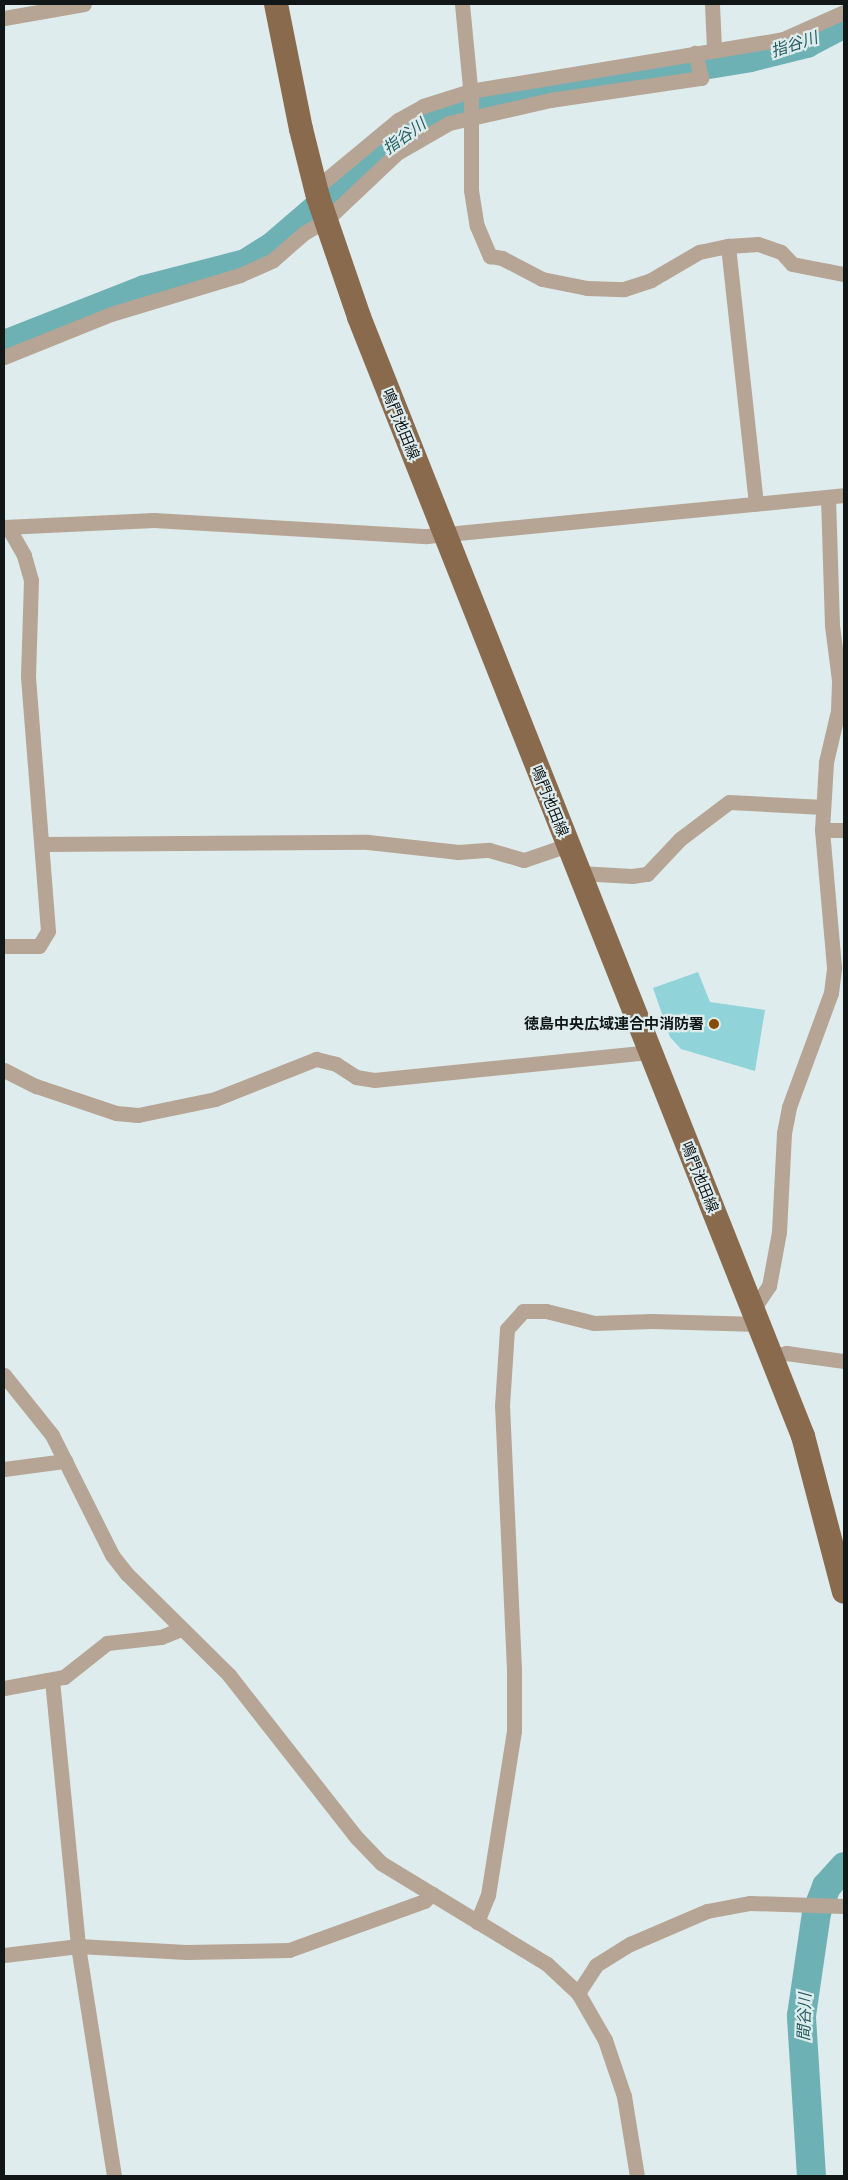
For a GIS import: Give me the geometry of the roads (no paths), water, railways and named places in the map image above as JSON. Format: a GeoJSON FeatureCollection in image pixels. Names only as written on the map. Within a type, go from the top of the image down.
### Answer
{"type":"FeatureCollection","features":[{"type":"Feature","properties":{"kind":"main road","name":"鳴門池田線"},"geometry":{"type":"LineString","coordinates":[[276,4],[300,129],[321,205],[358,317],[803,1436],[844,1592]]}},
{"type":"Feature","properties":{"kind":"street"},"geometry":{"type":"LineString","coordinates":[[4,18],[84,4]]}},
{"type":"Feature","properties":{"kind":"street"},"geometry":{"type":"LineString","coordinates":[[462,4],[471,94],[471,190],[477,226],[490,256],[502,258],[542,279],[587,288],[624,289],[650,280],[699,252],[728,246],[758,244],[781,252],[792,264],[844,274]]}},
{"type":"Feature","properties":{"kind":"street"},"geometry":{"type":"LineString","coordinates":[[712,4],[714,48]]}},
{"type":"Feature","properties":{"kind":"street"},"geometry":{"type":"LineString","coordinates":[[4,357],[120,311],[240,275],[273,260],[304,233],[321,205],[398,120],[423,106],[471,94],[696,55],[714,48],[741,48],[783,39],[844,12]]}},
{"type":"Feature","properties":{"kind":"street"},"geometry":{"type":"LineString","coordinates":[[321,205],[397,154],[449,123],[471,116],[550,100],[701,78],[696,55]]}},
{"type":"Feature","properties":{"kind":"street"},"geometry":{"type":"LineString","coordinates":[[728,246],[756,503]]}},
{"type":"Feature","properties":{"kind":"street"},"geometry":{"type":"LineString","coordinates":[[6,527],[154,520],[445,535],[844,495]]}},
{"type":"Feature","properties":{"kind":"street"},"geometry":{"type":"LineString","coordinates":[[477,1922],[488,1895],[514,1731],[514,1669],[502,1406],[506,1329],[523,1311],[546,1311],[594,1323],[756,1316],[769,1286],[779,1232],[789,1107],[831,992],[834,967],[822,830],[826,762],[838,712],[839,680],[832,625],[828,497]]}},
{"type":"Feature","properties":{"kind":"street"},"geometry":{"type":"LineString","coordinates":[[4,946],[39,946],[48,931],[43,844],[28,676],[31,580],[24,554],[6,527]]}},
{"type":"Feature","properties":{"kind":"street"},"geometry":{"type":"LineString","coordinates":[[579,872],[632,876],[647,874],[680,839],[730,802],[823,808]]}},
{"type":"Feature","properties":{"kind":"street"},"geometry":{"type":"LineString","coordinates":[[822,830],[844,830]]}},
{"type":"Feature","properties":{"kind":"street"},"geometry":{"type":"LineString","coordinates":[[43,844],[368,842],[458,852],[489,850],[524,860],[568,845]]}},
{"type":"Feature","properties":{"kind":"street"},"geometry":{"type":"LineString","coordinates":[[4,1070],[36,1086],[116,1112],[138,1115],[215,1099],[316,1059],[336,1064],[356,1077],[374,1080],[649,1052]]}},
{"type":"Feature","properties":{"kind":"street"},"geometry":{"type":"LineString","coordinates":[[772,1357],[786,1353],[844,1361]]}},
{"type":"Feature","properties":{"kind":"street"},"geometry":{"type":"LineString","coordinates":[[4,1375],[52,1435],[112,1555],[181,1629],[229,1675],[356,1838],[381,1863],[547,1964],[578,1993],[605,2040],[624,2096],[638,2176]]}},
{"type":"Feature","properties":{"kind":"street"},"geometry":{"type":"LineString","coordinates":[[4,1469],[65,1461]]}},
{"type":"Feature","properties":{"kind":"street"},"geometry":{"type":"LineString","coordinates":[[4,1688],[64,1677],[107,1643],[161,1637],[181,1629]]}},
{"type":"Feature","properties":{"kind":"street"},"geometry":{"type":"LineString","coordinates":[[52,1680],[78,1946],[114,2176]]}},
{"type":"Feature","properties":{"kind":"street"},"geometry":{"type":"LineString","coordinates":[[4,1955],[78,1946],[186,1952],[289,1950],[424,1901],[432,1894]]}},
{"type":"Feature","properties":{"kind":"street"},"geometry":{"type":"LineString","coordinates":[[578,1993],[596,1966],[630,1944],[707,1911],[750,1903],[810,1902],[844,1906]]}},
{"type":"Feature","properties":{"kind":"waterway","name":"指谷川"},"geometry":{"type":"LineString","coordinates":[[4,344],[144,289],[245,263],[271,247],[407,130],[437,113],[500,98],[750,57],[806,43],[844,23]]}},
{"type":"Feature","properties":{"kind":"waterway","name":"間谷川"},"geometry":{"type":"LineString","coordinates":[[811,2176],[801,2015],[816,1912],[826,1886],[844,1866]]}},
{"type":"Feature","properties":{"kind":"place","name":"徳島中央広域連合中消防署"},"geometry":{"type":"Point","coordinates":[714,1024]}}]}
